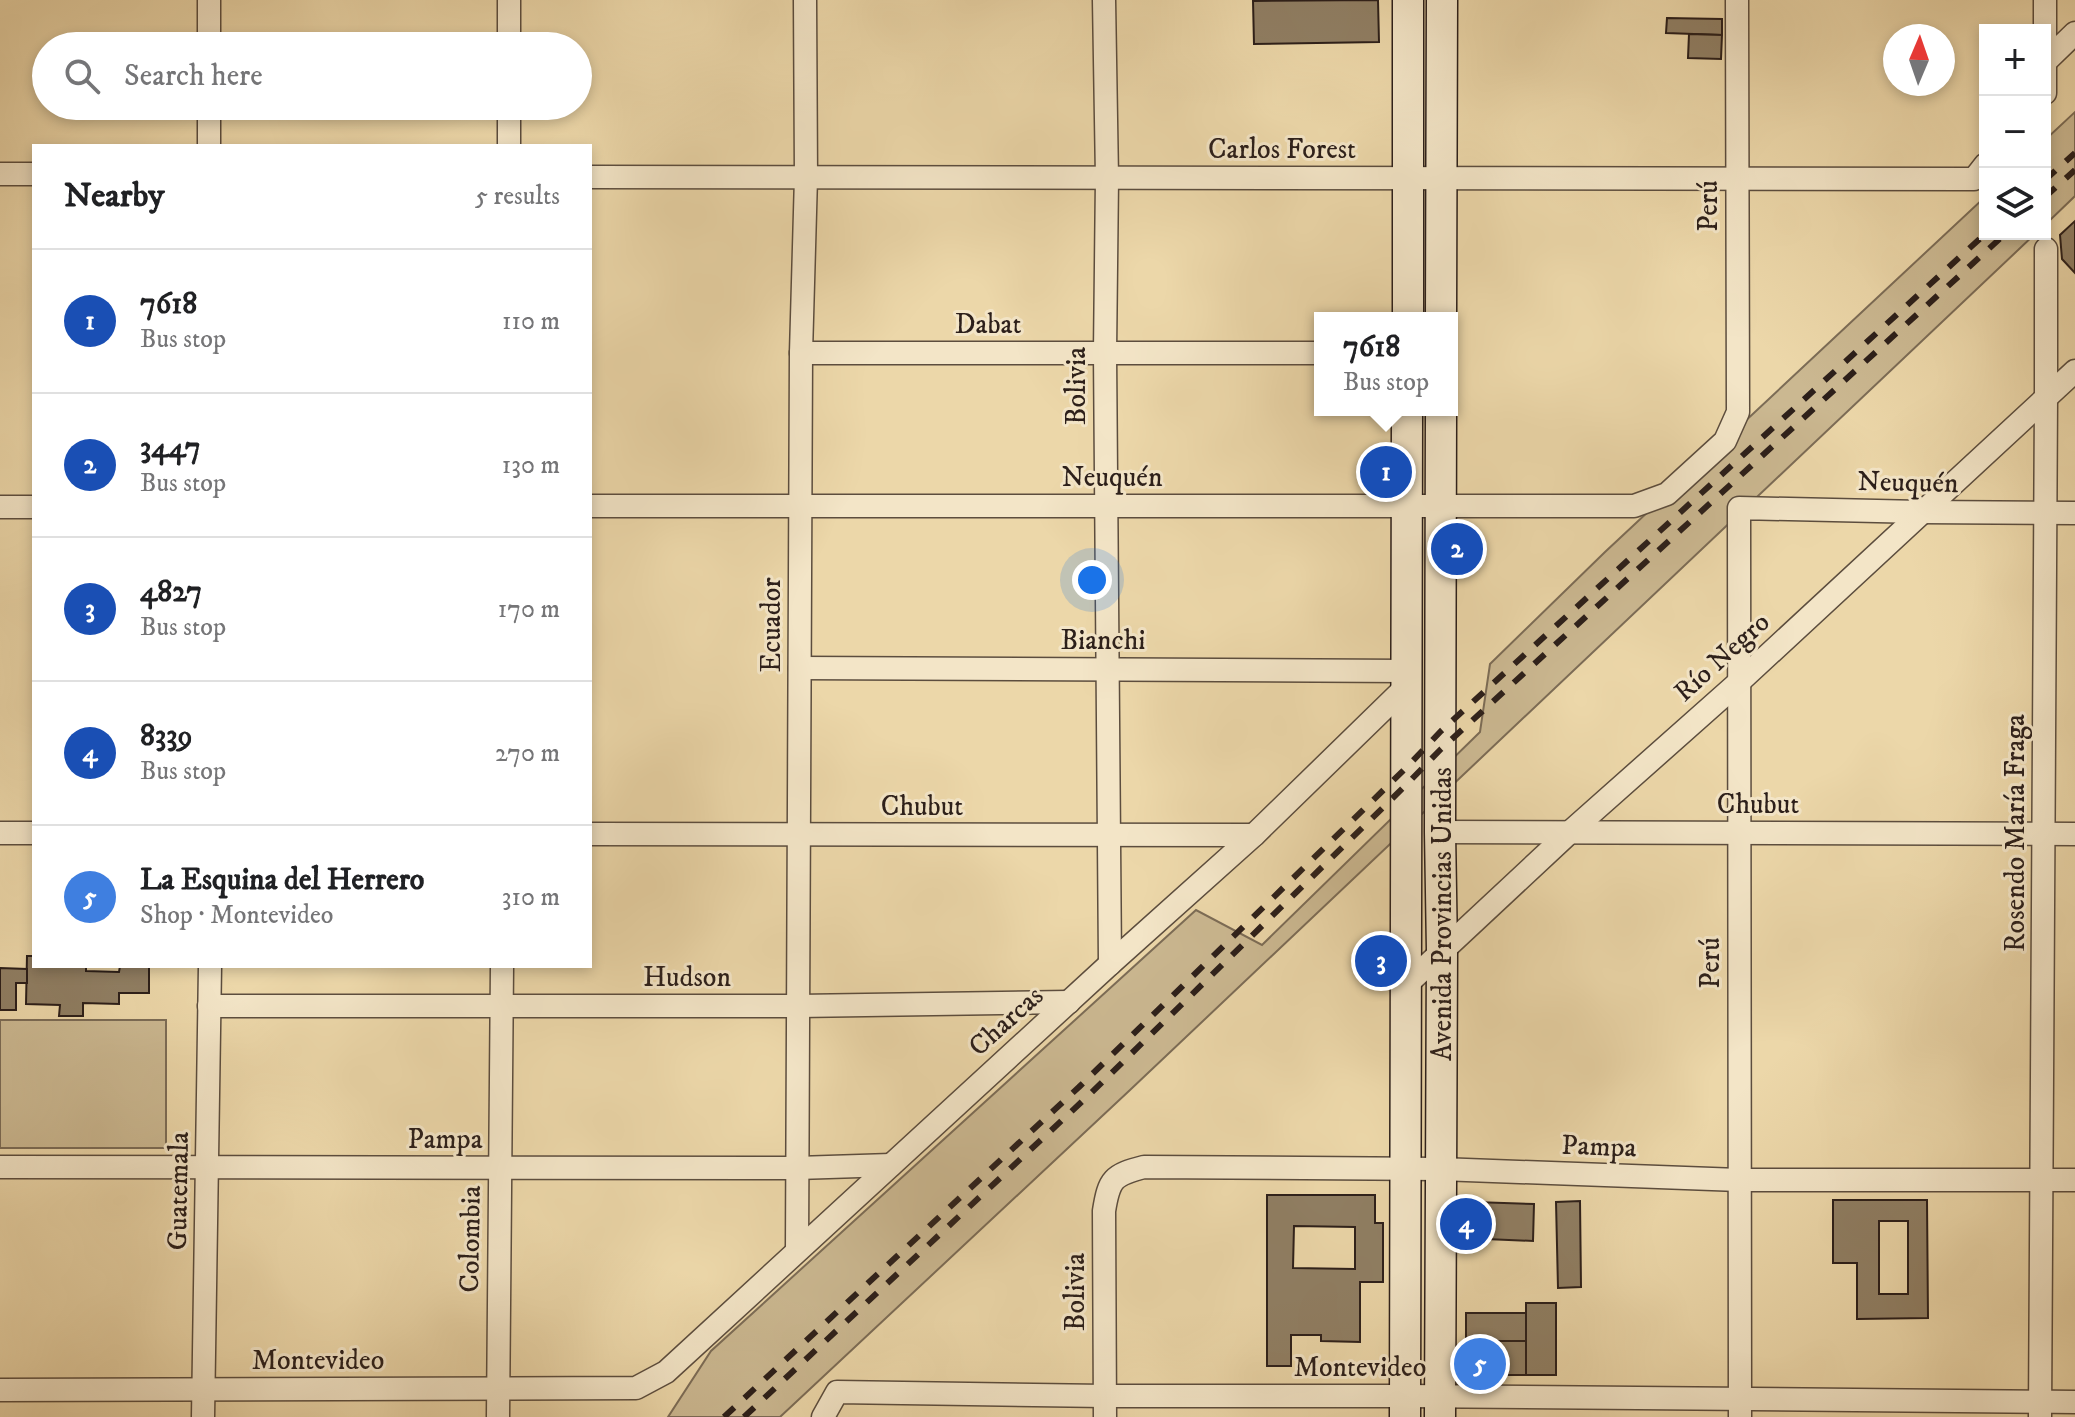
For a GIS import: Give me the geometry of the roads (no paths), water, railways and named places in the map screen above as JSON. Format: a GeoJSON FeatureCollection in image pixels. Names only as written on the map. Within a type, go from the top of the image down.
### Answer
{"type":"FeatureCollection","features":[{"type":"Feature","properties":{"kind":"main road"},"geometry":{"type":"LineString","coordinates":[[1408,0],[1408,312]]}},
{"type":"Feature","properties":{"kind":"main road"},"geometry":{"type":"LineString","coordinates":[[1441,312],[1442,0]]}},
{"type":"Feature","properties":{"kind":"main road","name":"Avenida Provincias Unidas"},"geometry":{"type":"LineString","coordinates":[[1405,1406],[1407,416]]}},
{"type":"Feature","properties":{"kind":"main road","name":"Avenida Provincias Unidas"},"geometry":{"type":"LineString","coordinates":[[1440,1407],[1441,416]]}},
{"type":"Feature","properties":{"kind":"street"},"geometry":{"type":"LineString","coordinates":[[209,0],[209,32]]}},
{"type":"Feature","properties":{"kind":"street"},"geometry":{"type":"LineString","coordinates":[[509,0],[509,32]]}},
{"type":"Feature","properties":{"kind":"street","name":"Ecuador"},"geometry":{"type":"LineString","coordinates":[[797,1250],[805,0]]}},
{"type":"Feature","properties":{"kind":"street","name":"Bolivia"},"geometry":{"type":"LineString","coordinates":[[1104,0],[1110,964]]}},
{"type":"Feature","properties":{"kind":"street","name":"Perú"},"geometry":{"type":"LineString","coordinates":[[1634,506],[1667,494],[1725,441],[1738,412],[1737,0]]}},
{"type":"Feature","properties":{"kind":"street"},"geometry":{"type":"LineString","coordinates":[[2045,0],[2045,24]]}},
{"type":"Feature","properties":{"kind":"street"},"geometry":{"type":"LineString","coordinates":[[2051,56],[2075,33]]}},
{"type":"Feature","properties":{"kind":"street"},"geometry":{"type":"LineString","coordinates":[[209,120],[209,144]]}},
{"type":"Feature","properties":{"kind":"street"},"geometry":{"type":"LineString","coordinates":[[509,120],[509,144]]}},
{"type":"Feature","properties":{"kind":"street","name":"Carlos Forest"},"geometry":{"type":"LineString","coordinates":[[592,177],[1737,179],[1979,172]]}},
{"type":"Feature","properties":{"kind":"street"},"geometry":{"type":"LineString","coordinates":[[0,174],[32,174]]}},
{"type":"Feature","properties":{"kind":"street","name":"Rosendo María Fraga"},"geometry":{"type":"LineString","coordinates":[[2040,1409],[2046,249]]}},
{"type":"Feature","properties":{"kind":"street","name":"Dabat"},"geometry":{"type":"LineString","coordinates":[[801,353],[1314,353]]}},
{"type":"Feature","properties":{"kind":"street","name":"Río Negro"},"geometry":{"type":"LineString","coordinates":[[1406,985],[2075,371]]}},
{"type":"Feature","properties":{"kind":"street","name":"Neuquén"},"geometry":{"type":"LineString","coordinates":[[592,506],[1634,506]]}},
{"type":"Feature","properties":{"kind":"street"},"geometry":{"type":"LineString","coordinates":[[0,507],[32,507]]}},
{"type":"Feature","properties":{"kind":"street","name":"Perú"},"geometry":{"type":"LineString","coordinates":[[1739,508],[1740,1408]]}},
{"type":"Feature","properties":{"kind":"street","name":"Neuquén"},"geometry":{"type":"LineString","coordinates":[[1739,508],[2075,513]]}},
{"type":"Feature","properties":{"kind":"street","name":"Bianchi"},"geometry":{"type":"LineString","coordinates":[[800,668],[1107,669],[1407,678]]}},
{"type":"Feature","properties":{"kind":"street","name":"Charcas"},"geometry":{"type":"LineString","coordinates":[[636,1388],[666,1372],[1254,835],[1407,678]]}},
{"type":"Feature","properties":{"kind":"street","name":"Chubut"},"geometry":{"type":"LineString","coordinates":[[1440,832],[2075,834]]}},
{"type":"Feature","properties":{"kind":"street"},"geometry":{"type":"LineString","coordinates":[[0,833],[32,833]]}},
{"type":"Feature","properties":{"kind":"street","name":"Chubut"},"geometry":{"type":"LineString","coordinates":[[592,834],[1254,835]]}},
{"type":"Feature","properties":{"kind":"street","name":"Guatemala"},"geometry":{"type":"LineString","coordinates":[[203,1417],[210,968]]}},
{"type":"Feature","properties":{"kind":"street","name":"Colombia"},"geometry":{"type":"LineString","coordinates":[[498,1417],[502,968]]}},
{"type":"Feature","properties":{"kind":"street","name":"Hudson"},"geometry":{"type":"LineString","coordinates":[[209,1006],[798,1006],[1069,1002]]}},
{"type":"Feature","properties":{"kind":"street","name":"Pampa"},"geometry":{"type":"LineString","coordinates":[[0,1167],[797,1168],[891,1165]]}},
{"type":"Feature","properties":{"kind":"street","name":"Pampa"},"geometry":{"type":"LineString","coordinates":[[1122,1173],[1144,1167],[1440,1169],[1739,1180],[2075,1180]]}},
{"type":"Feature","properties":{"kind":"street","name":"Bolivia"},"geometry":{"type":"LineString","coordinates":[[1105,1407],[1104,1211],[1108,1188],[1122,1173]]}},
{"type":"Feature","properties":{"kind":"street","name":"Montevideo"},"geometry":{"type":"LineString","coordinates":[[0,1390],[636,1388]]}},
{"type":"Feature","properties":{"kind":"street","name":"Montevideo"},"geometry":{"type":"LineString","coordinates":[[823,1417],[837,1392],[1105,1407],[2040,1409],[2075,1402]]}},
{"type":"Feature","properties":{"kind":"railway"},"geometry":{"type":"LineString","coordinates":[[2051,175],[2075,153]]}},
{"type":"Feature","properties":{"kind":"railway"},"geometry":{"type":"LineString","coordinates":[[2051,192],[2075,170]]}},
{"type":"Feature","properties":{"kind":"railway"},"geometry":{"type":"LineString","coordinates":[[724,1417],[1079,1087],[1441,731],[1979,239]]}},
{"type":"Feature","properties":{"kind":"railway"},"geometry":{"type":"LineString","coordinates":[[744,1417],[1088,1096],[1441,749],[1998,240]]}},
{"type":"Feature","properties":{"kind":"place","name":"7618"},"geometry":{"type":"Point","coordinates":[1386,472]}},
{"type":"Feature","properties":{"kind":"place","name":"3447"},"geometry":{"type":"Point","coordinates":[1457,549]}},
{"type":"Feature","properties":{"kind":"place","name":"4827"},"geometry":{"type":"Point","coordinates":[1381,961]}},
{"type":"Feature","properties":{"kind":"place","name":"8339"},"geometry":{"type":"Point","coordinates":[1466,1224]}},
{"type":"Feature","properties":{"kind":"place","name":"La Esquina del Herrero"},"geometry":{"type":"Point","coordinates":[1480,1364]}}]}
